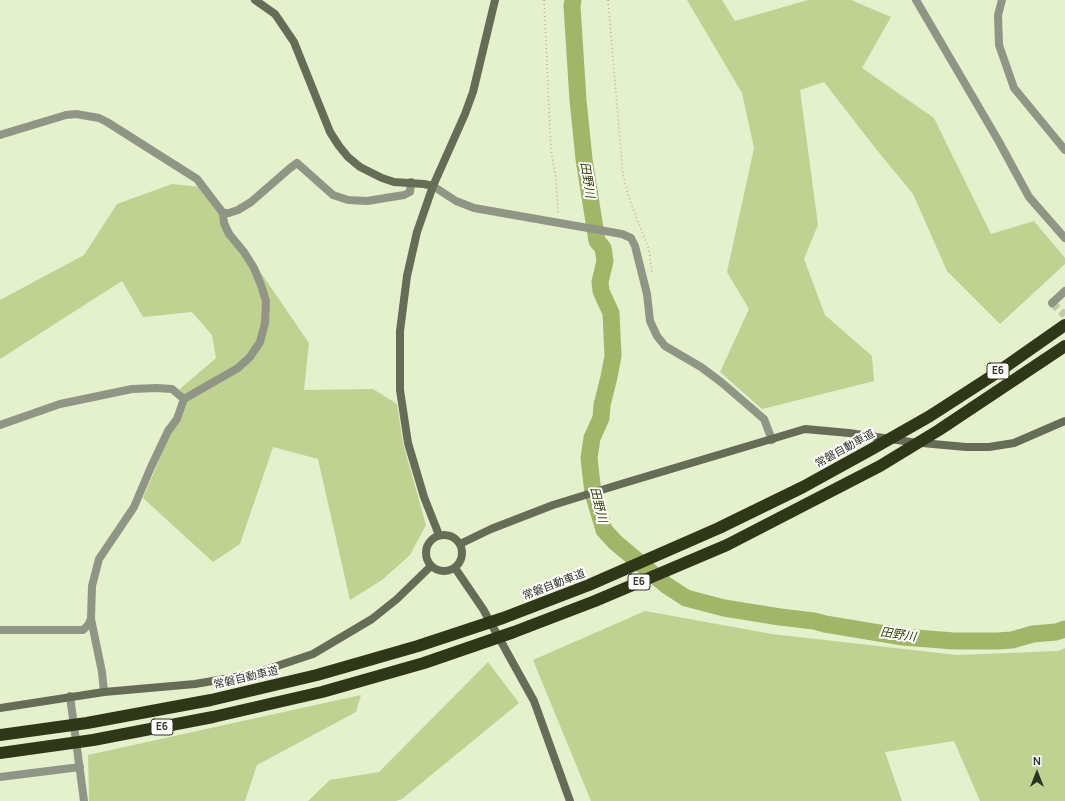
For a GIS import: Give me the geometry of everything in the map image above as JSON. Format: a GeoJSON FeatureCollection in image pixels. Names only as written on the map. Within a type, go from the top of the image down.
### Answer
{"type":"FeatureCollection","features":[{"type":"Feature","properties":{"kind":"highway","name":"常磐自動車道"},"geometry":{"type":"LineString","coordinates":[[0,735],[87,723],[211,700],[317,675],[446,637],[503,618],[589,585],[719,528],[796,490],[872,449],[930,416],[995,374],[1065,325]]}},
{"type":"Feature","properties":{"kind":"highway","name":"E6"},"geometry":{"type":"LineString","coordinates":[[0,753],[93,740],[213,717],[322,692],[431,660],[514,632],[595,601],[727,545],[880,466],[939,430],[1065,346]]}},
{"type":"Feature","properties":{"kind":"street"},"geometry":{"type":"LineString","coordinates":[[254,0],[275,14],[294,42],[330,132],[348,157],[360,166],[382,178],[394,182],[411,182],[433,186],[456,201],[474,208],[589,227],[622,234],[631,238],[635,246],[647,294],[650,320],[657,336],[665,346],[701,367],[764,419],[772,440]]}},
{"type":"Feature","properties":{"kind":"street"},"geometry":{"type":"LineString","coordinates":[[439,535],[424,497],[408,443],[400,390],[400,331],[407,276],[417,232],[433,186],[465,114],[473,92],[495,0]]}},
{"type":"Feature","properties":{"kind":"street"},"geometry":{"type":"LineString","coordinates":[[916,0],[998,140],[1029,197],[1065,238]]}},
{"type":"Feature","properties":{"kind":"street"},"geometry":{"type":"LineString","coordinates":[[1002,0],[998,15],[999,45],[1014,88],[1065,150]]}},
{"type":"Feature","properties":{"kind":"street"},"geometry":{"type":"LineString","coordinates":[[0,134],[66,115],[76,114],[99,118],[107,122],[197,179],[223,213],[224,223],[229,234],[244,252],[254,268],[266,301],[265,323],[260,342],[250,357],[238,368],[184,399],[178,419],[168,431],[150,466],[134,507],[99,558],[92,586],[91,619],[102,672],[104,692]]}},
{"type":"Feature","properties":{"kind":"street"},"geometry":{"type":"LineString","coordinates":[[223,213],[238,210],[251,202],[289,169],[297,164],[333,195],[348,200],[367,201],[404,195],[410,192],[411,182]]}},
{"type":"Feature","properties":{"kind":"street"},"geometry":{"type":"LineString","coordinates":[[1052,303],[1065,291]]}},
{"type":"Feature","properties":{"kind":"street"},"geometry":{"type":"LineString","coordinates":[[0,425],[60,404],[132,389],[172,389],[184,399]]}},
{"type":"Feature","properties":{"kind":"street"},"geometry":{"type":"LineString","coordinates":[[460,544],[492,529],[564,502],[805,429],[850,433],[911,442],[966,447],[989,447],[1014,443],[1065,421]]}},
{"type":"Feature","properties":{"kind":"street"},"geometry":{"type":"LineString","coordinates":[[439,535],[448,535],[457,540],[463,554],[459,564],[455,568],[445,572],[431,566],[426,556],[427,546],[430,541],[439,535]]}},
{"type":"Feature","properties":{"kind":"street"},"geometry":{"type":"LineString","coordinates":[[0,708],[71,699],[104,692],[195,684],[253,674],[313,654],[372,619],[397,599],[431,566]]}},
{"type":"Feature","properties":{"kind":"street"},"geometry":{"type":"LineString","coordinates":[[455,568],[483,609],[534,701],[570,801]]}},
{"type":"Feature","properties":{"kind":"street"},"geometry":{"type":"LineString","coordinates":[[0,630],[83,630],[91,619]]}},
{"type":"Feature","properties":{"kind":"street"},"geometry":{"type":"LineString","coordinates":[[71,699],[84,801]]}},
{"type":"Feature","properties":{"kind":"street"},"geometry":{"type":"LineString","coordinates":[[0,777],[80,764]]}},
{"type":"Feature","properties":{"kind":"path"},"geometry":{"type":"LineString","coordinates":[[544,0],[551,150],[556,179],[559,223]]}},
{"type":"Feature","properties":{"kind":"path"},"geometry":{"type":"LineString","coordinates":[[608,0],[623,174],[630,201],[649,250],[652,278]]}},
{"type":"Feature","properties":{"kind":"green space"},"geometry":{"type":"Polygon","coordinates":[[[687,0],[722,0],[735,21],[808,0],[851,0],[891,17],[862,68],[934,118],[991,234],[1034,221],[1065,258],[1065,264],[1000,324],[947,271],[913,194],[824,82],[800,90],[818,225],[804,259],[825,315],[872,356],[874,381],[762,409],[720,372],[749,309],[727,272],[754,148],[742,93],[687,0]]]}},
{"type":"Feature","properties":{"kind":"green space"},"geometry":{"type":"Polygon","coordinates":[[[172,184],[202,187],[309,343],[304,390],[373,389],[397,404],[403,443],[426,525],[410,555],[382,580],[350,600],[318,459],[273,447],[240,544],[213,562],[143,498],[170,434],[181,420],[186,405],[180,389],[216,358],[212,335],[192,312],[143,317],[122,281],[0,359],[0,300],[84,255],[117,204],[172,184]]]}},
{"type":"Feature","properties":{"kind":"green space"},"geometry":{"type":"Polygon","coordinates":[[[645,611],[772,634],[957,655],[1058,651],[1065,648],[1065,801],[980,801],[954,741],[885,752],[902,801],[591,801],[533,660],[645,611]]]}},
{"type":"Feature","properties":{"kind":"green space"},"geometry":{"type":"Polygon","coordinates":[[[488,662],[519,703],[402,799],[396,801],[308,801],[330,780],[379,772],[488,662]]]}},
{"type":"Feature","properties":{"kind":"green space"},"geometry":{"type":"Polygon","coordinates":[[[361,695],[356,712],[257,765],[245,801],[89,801],[88,755],[361,695]]]}},
{"type":"Feature","properties":{"kind":"waterway","name":"田野川"},"geometry":{"type":"LineString","coordinates":[[573,0],[572,6],[578,100],[584,159],[597,241],[603,248],[605,261],[600,282],[601,291],[611,313],[613,356],[602,405],[601,418],[592,438],[589,458],[593,493],[604,530],[615,542],[666,585],[686,598],[724,608],[814,621],[903,637],[954,641],[1012,640],[1033,634],[1056,632],[1065,629]]}},
{"type":"Feature","properties":{"kind":"tunnel"},"geometry":{"type":"LineString","coordinates":[[1052,303],[1065,315]]}}]}
